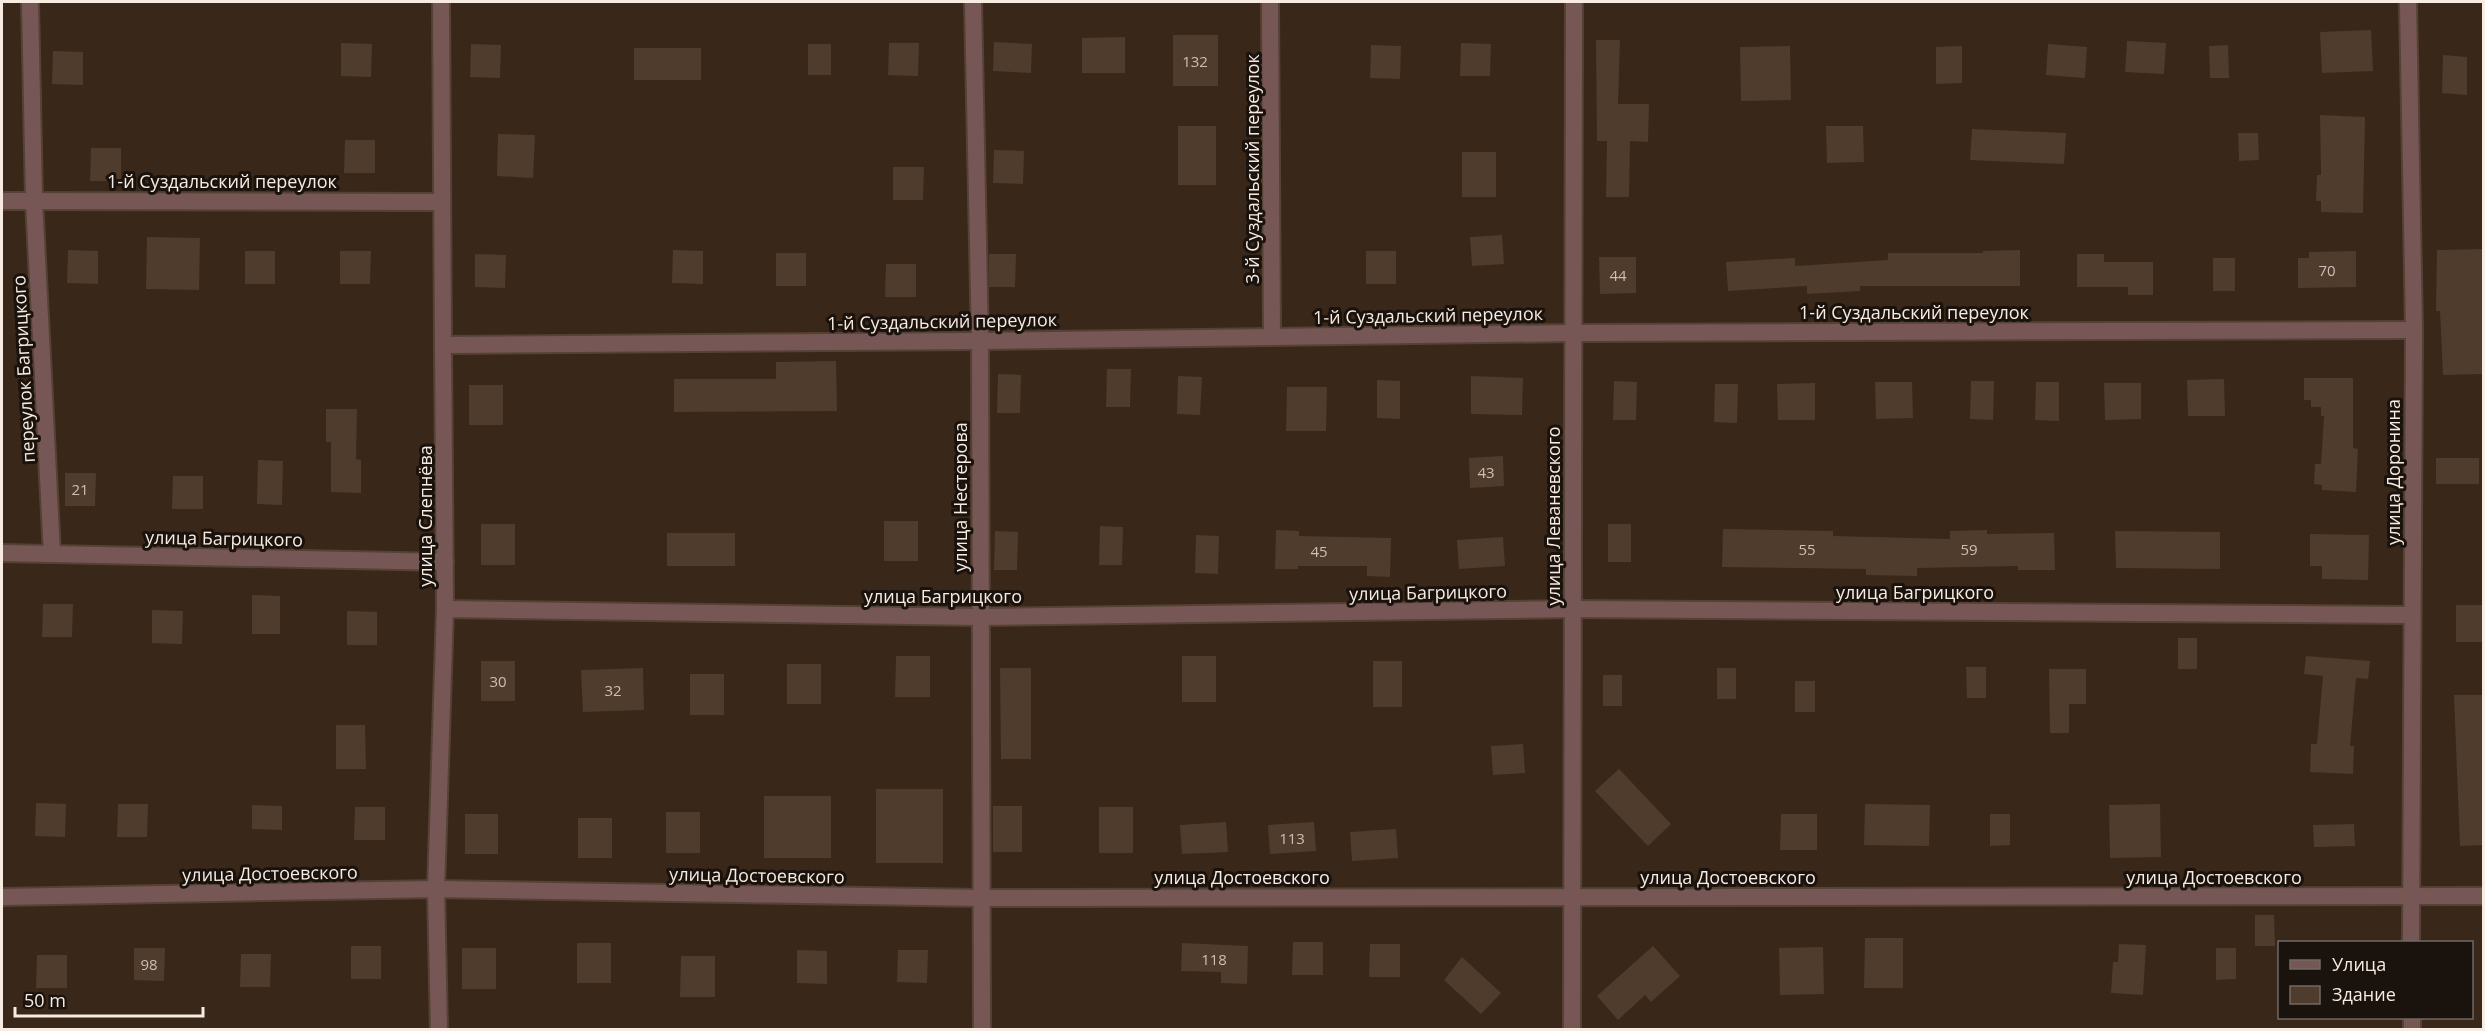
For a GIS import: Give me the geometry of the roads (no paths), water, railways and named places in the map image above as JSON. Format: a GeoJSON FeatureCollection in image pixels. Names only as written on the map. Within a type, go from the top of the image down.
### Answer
{"type":"FeatureCollection","features":[{"type":"Feature","properties":{"kind":"street","name":"переулок Багрицкого"},"geometry":{"type":"LineString","coordinates":[[30,2],[34,200],[52,554]]}},
{"type":"Feature","properties":{"kind":"street","name":"улица Слепнёва"},"geometry":{"type":"LineString","coordinates":[[439,1029],[436,889],[445,609],[441,2]]}},
{"type":"Feature","properties":{"kind":"street","name":"улица Нестерова"},"geometry":{"type":"LineString","coordinates":[[973,2],[980,341],[982,1029]]}},
{"type":"Feature","properties":{"kind":"street","name":"3-й Суздальский переулок"},"geometry":{"type":"LineString","coordinates":[[1270,2],[1272,337]]}},
{"type":"Feature","properties":{"kind":"street","name":"улица Леваневского"},"geometry":{"type":"LineString","coordinates":[[1572,1029],[1574,2]]}},
{"type":"Feature","properties":{"kind":"street","name":"улица Доронина"},"geometry":{"type":"LineString","coordinates":[[2408,2],[2414,330],[2411,941]]}},
{"type":"Feature","properties":{"kind":"street","name":"1-й Суздальский переулок"},"geometry":{"type":"LineString","coordinates":[[2,201],[442,202]]}},
{"type":"Feature","properties":{"kind":"street","name":"1-й Суздальский переулок"},"geometry":{"type":"LineString","coordinates":[[443,345],[1572,333],[2414,330]]}},
{"type":"Feature","properties":{"kind":"street","name":"улица Багрицкого"},"geometry":{"type":"LineString","coordinates":[[2,553],[445,562]]}},
{"type":"Feature","properties":{"kind":"street","name":"улица Багрицкого"},"geometry":{"type":"LineString","coordinates":[[445,609],[980,617],[1573,609],[2412,615]]}},
{"type":"Feature","properties":{"kind":"street","name":"улица Достоевского"},"geometry":{"type":"LineString","coordinates":[[2,897],[436,889],[982,898],[2484,896]]}}]}
